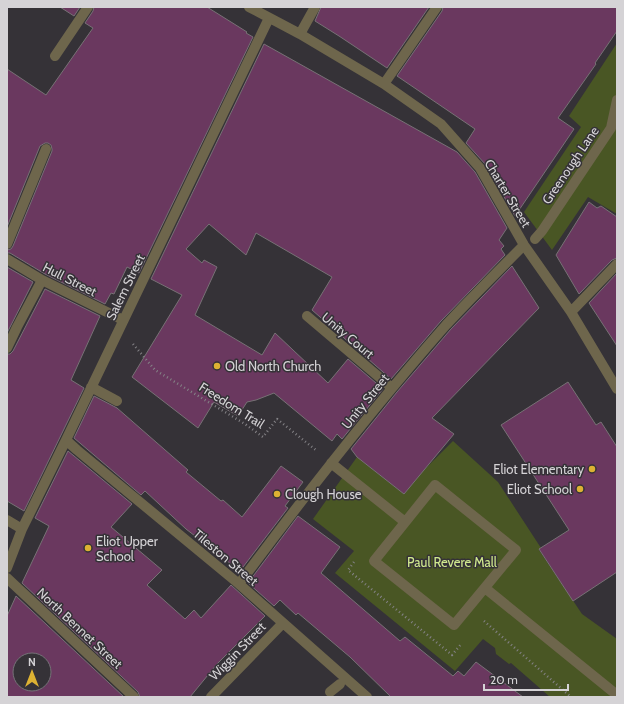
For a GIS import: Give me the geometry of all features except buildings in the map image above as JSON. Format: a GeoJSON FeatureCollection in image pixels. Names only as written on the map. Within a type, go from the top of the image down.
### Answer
{"type":"FeatureCollection","features":[{"type":"Feature","properties":{"kind":"street"},"geometry":{"type":"LineString","coordinates":[[55,56],[88,7]]}},
{"type":"Feature","properties":{"kind":"street","name":"Charter Street"},"geometry":{"type":"LineString","coordinates":[[249,7],[300,34],[384,84],[441,124],[480,168],[524,245],[571,312],[617,389]]}},
{"type":"Feature","properties":{"kind":"street"},"geometry":{"type":"LineString","coordinates":[[300,34],[315,7]]}},
{"type":"Feature","properties":{"kind":"street"},"geometry":{"type":"LineString","coordinates":[[384,84],[437,7]]}},
{"type":"Feature","properties":{"kind":"street","name":"Salem Street"},"geometry":{"type":"LineString","coordinates":[[7,568],[22,529],[269,18]]}},
{"type":"Feature","properties":{"kind":"street","name":"Greenough Lane"},"geometry":{"type":"LineString","coordinates":[[535,239],[542,232],[611,128],[617,100]]}},
{"type":"Feature","properties":{"kind":"street"},"geometry":{"type":"LineString","coordinates":[[7,244],[46,149]]}},
{"type":"Feature","properties":{"kind":"street","name":"Unity Street"},"geometry":{"type":"LineString","coordinates":[[239,584],[331,463],[392,388],[447,324],[524,245]]}},
{"type":"Feature","properties":{"kind":"street","name":"Hull Street"},"geometry":{"type":"LineString","coordinates":[[7,260],[42,280],[123,320]]}},
{"type":"Feature","properties":{"kind":"street"},"geometry":{"type":"LineString","coordinates":[[571,312],[617,264]]}},
{"type":"Feature","properties":{"kind":"street"},"geometry":{"type":"LineString","coordinates":[[7,348],[42,280]]}},
{"type":"Feature","properties":{"kind":"street","name":"Unity Court"},"geometry":{"type":"LineString","coordinates":[[307,316],[392,388]]}},
{"type":"Feature","properties":{"kind":"street"},"geometry":{"type":"LineString","coordinates":[[91,387],[116,401]]}},
{"type":"Feature","properties":{"kind":"street","name":"Tileston Street"},"geometry":{"type":"LineString","coordinates":[[66,440],[239,584],[367,697]]}},
{"type":"Feature","properties":{"kind":"street"},"geometry":{"type":"LineString","coordinates":[[331,463],[405,522]]}},
{"type":"Feature","properties":{"kind":"street"},"geometry":{"type":"LineString","coordinates":[[435,485],[516,550],[454,625],[374,561],[405,522],[435,485]]}},
{"type":"Feature","properties":{"kind":"street"},"geometry":{"type":"LineString","coordinates":[[7,520],[22,529]]}},
{"type":"Feature","properties":{"kind":"street","name":"North Bennet Street"},"geometry":{"type":"LineString","coordinates":[[7,578],[134,697]]}},
{"type":"Feature","properties":{"kind":"street"},"geometry":{"type":"LineString","coordinates":[[485,588],[617,695]]}},
{"type":"Feature","properties":{"kind":"street","name":"Wiggin Street"},"geometry":{"type":"LineString","coordinates":[[211,697],[283,623]]}},
{"type":"Feature","properties":{"kind":"street"},"geometry":{"type":"LineString","coordinates":[[330,692],[340,684]]}},
{"type":"Feature","properties":{"kind":"path","name":"Freedom Trail"},"geometry":{"type":"LineString","coordinates":[[130,340],[155,370],[245,424],[263,437],[277,419],[322,455]]}},
{"type":"Feature","properties":{"kind":"green space"},"geometry":{"type":"Polygon","coordinates":[[[617,43],[617,214],[588,197],[552,250],[524,212],[581,127],[569,116],[617,43]]]}},
{"type":"Feature","properties":{"kind":"green space","name":"Paul Revere Mall"},"geometry":{"type":"Polygon","coordinates":[[[453,441],[498,482],[541,548],[539,550],[582,614],[617,639],[617,697],[550,697],[511,663],[509,664],[496,654],[495,648],[483,639],[455,671],[335,573],[354,551],[313,519],[357,457],[404,494],[421,473],[453,441]]]}},
{"type":"Feature","properties":{"kind":"place","name":"Old North Church"},"geometry":{"type":"Point","coordinates":[217,366]}},
{"type":"Feature","properties":{"kind":"place","name":"Eliot Elementary"},"geometry":{"type":"Point","coordinates":[592,469]}},
{"type":"Feature","properties":{"kind":"place","name":"Eliot School"},"geometry":{"type":"Point","coordinates":[580,489]}},
{"type":"Feature","properties":{"kind":"place","name":"Clough House"},"geometry":{"type":"Point","coordinates":[277,494]}},
{"type":"Feature","properties":{"kind":"place","name":"Eliot Upper School"},"geometry":{"type":"Point","coordinates":[88,548]}}]}
